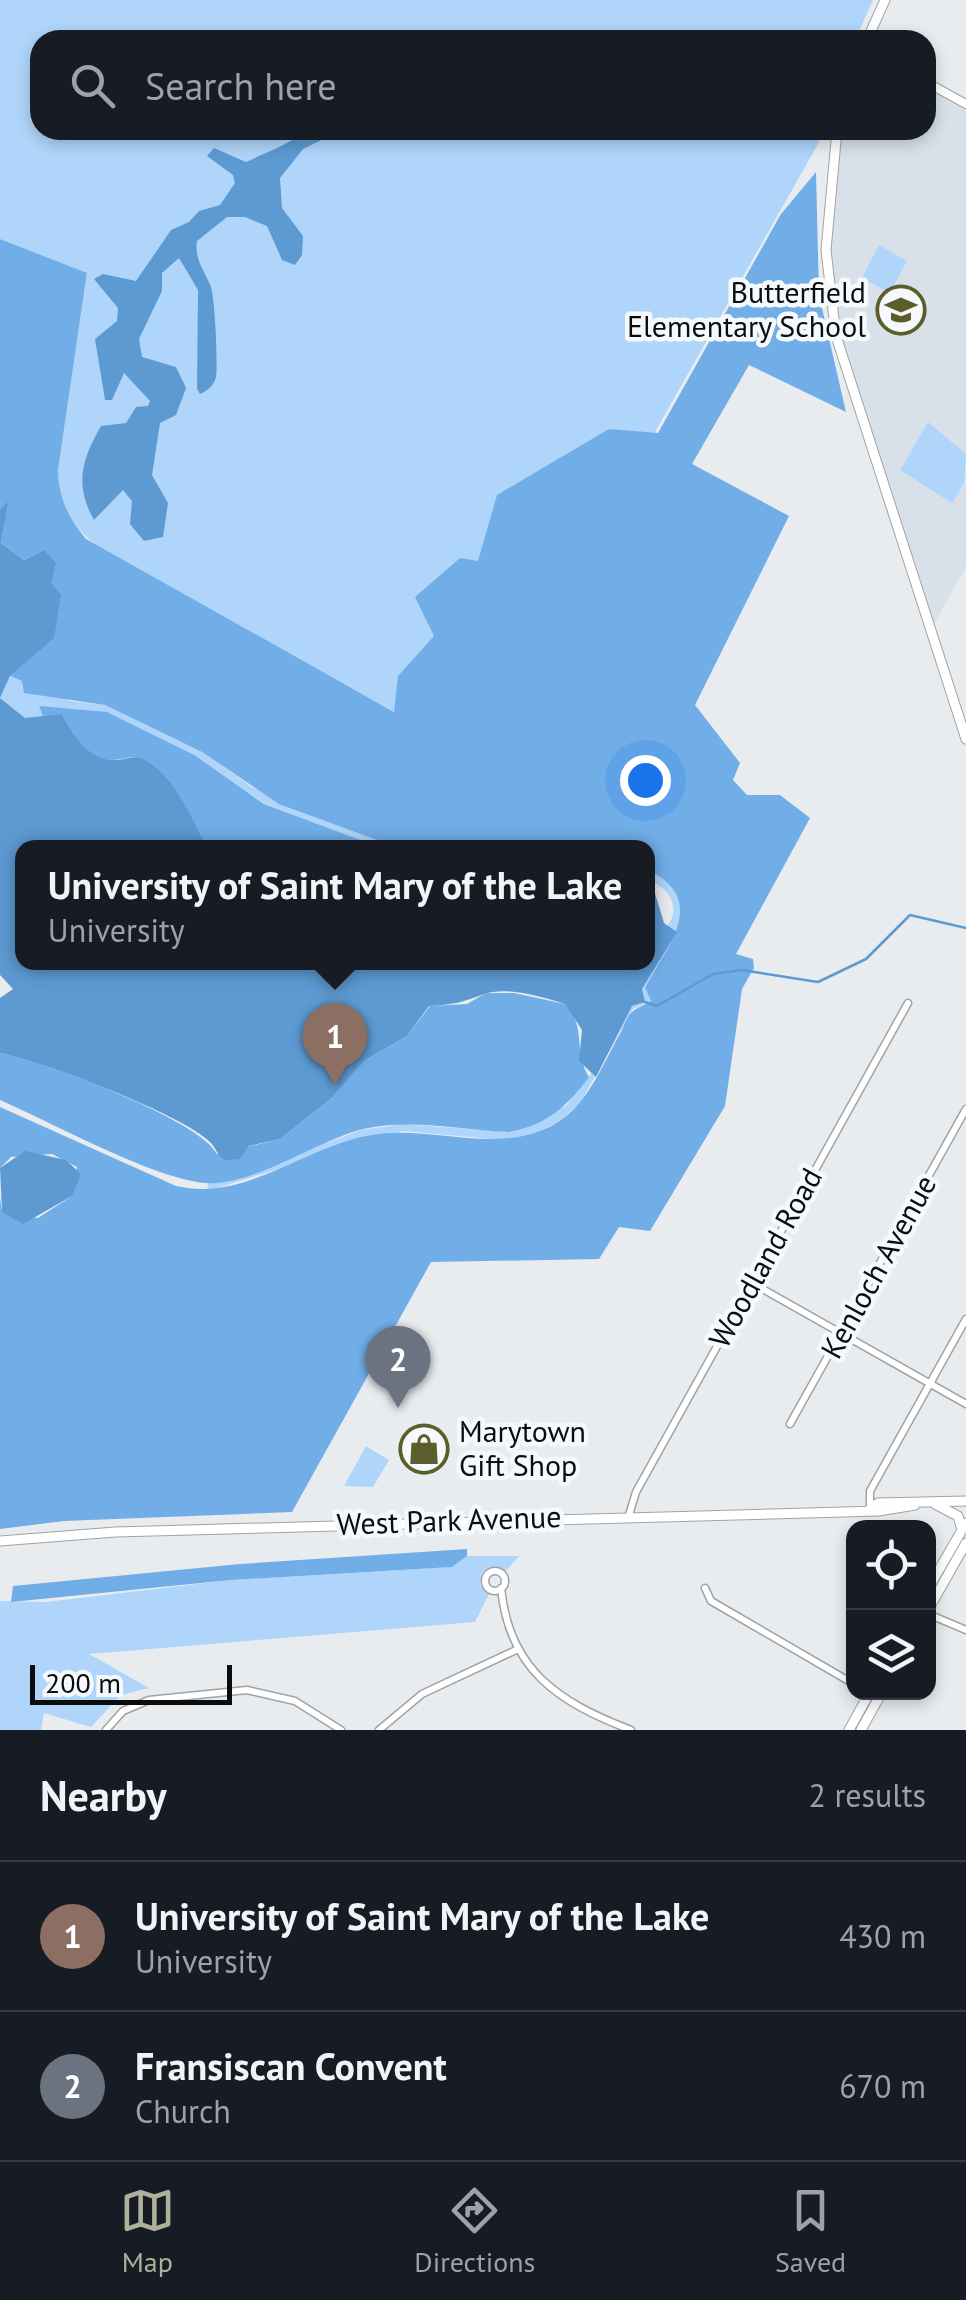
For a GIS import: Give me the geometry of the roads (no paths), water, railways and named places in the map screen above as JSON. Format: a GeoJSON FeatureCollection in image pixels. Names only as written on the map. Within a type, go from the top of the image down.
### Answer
{"type":"FeatureCollection","features":[{"type":"Feature","properties":{"kind":"main road"},"geometry":{"type":"LineString","coordinates":[[872,30],[885,0]]}},
{"type":"Feature","properties":{"kind":"main road"},"geometry":{"type":"LineString","coordinates":[[837,140],[826,250],[836,336],[966,739]]}},
{"type":"Feature","properties":{"kind":"main road","name":"West Park Avenue"},"geometry":{"type":"LineString","coordinates":[[0,1542],[629,1514],[906,1509],[914,1504],[966,1501]]}},
{"type":"Feature","properties":{"kind":"main road"},"geometry":{"type":"LineString","coordinates":[[934,1502],[958,1516],[964,1526],[936,1576]]}},
{"type":"Feature","properties":{"kind":"main road"},"geometry":{"type":"LineString","coordinates":[[929,1610],[966,1542]]}},
{"type":"Feature","properties":{"kind":"main road"},"geometry":{"type":"LineString","coordinates":[[849,1730],[866,1700]]}},
{"type":"Feature","properties":{"kind":"main road"},"geometry":{"type":"LineString","coordinates":[[861,1730],[878,1700]]}},
{"type":"Feature","properties":{"kind":"street"},"geometry":{"type":"LineString","coordinates":[[936,88],[966,104]]}},
{"type":"Feature","properties":{"kind":"street","name":"Woodland Road"},"geometry":{"type":"LineString","coordinates":[[629,1514],[636,1492],[908,1003]]}},
{"type":"Feature","properties":{"kind":"street","name":"Kenloch Avenue"},"geometry":{"type":"LineString","coordinates":[[790,1424],[966,1109]]}},
{"type":"Feature","properties":{"kind":"street"},"geometry":{"type":"LineString","coordinates":[[752,1284],[966,1404]]}},
{"type":"Feature","properties":{"kind":"street"},"geometry":{"type":"LineString","coordinates":[[870,1509],[870,1491],[966,1320]]}},
{"type":"Feature","properties":{"kind":"street"},"geometry":{"type":"LineString","coordinates":[[502,1588],[516,1650],[550,1687],[630,1730]]}},
{"type":"Feature","properties":{"kind":"street"},"geometry":{"type":"LineString","coordinates":[[705,1588],[711,1601],[846,1679]]}},
{"type":"Feature","properties":{"kind":"street"},"geometry":{"type":"LineString","coordinates":[[936,1616],[966,1630]]}},
{"type":"Feature","properties":{"kind":"street"},"geometry":{"type":"LineString","coordinates":[[380,1730],[422,1694],[516,1650]]}},
{"type":"Feature","properties":{"kind":"street"},"geometry":{"type":"LineString","coordinates":[[106,1730],[134,1704],[247,1690],[295,1700],[341,1730]]}},
{"type":"Feature","properties":{"kind":"waterway"},"geometry":{"type":"LineString","coordinates":[[645,1002],[657,1006],[713,974],[742,970],[818,982],[866,959],[910,915],[966,928]]}},
{"type":"Feature","properties":{"kind":"place","name":"Butterfield Elementary School"},"geometry":{"type":"Point","coordinates":[901,310]}},
{"type":"Feature","properties":{"kind":"place","name":"University of Saint Mary of the Lake"},"geometry":{"type":"Point","coordinates":[335,1085]}},
{"type":"Feature","properties":{"kind":"place","name":"Fransiscan Convent"},"geometry":{"type":"Point","coordinates":[398,1408]}},
{"type":"Feature","properties":{"kind":"place","name":"Marytown Gift Shop"},"geometry":{"type":"Point","coordinates":[424,1449]}}]}
